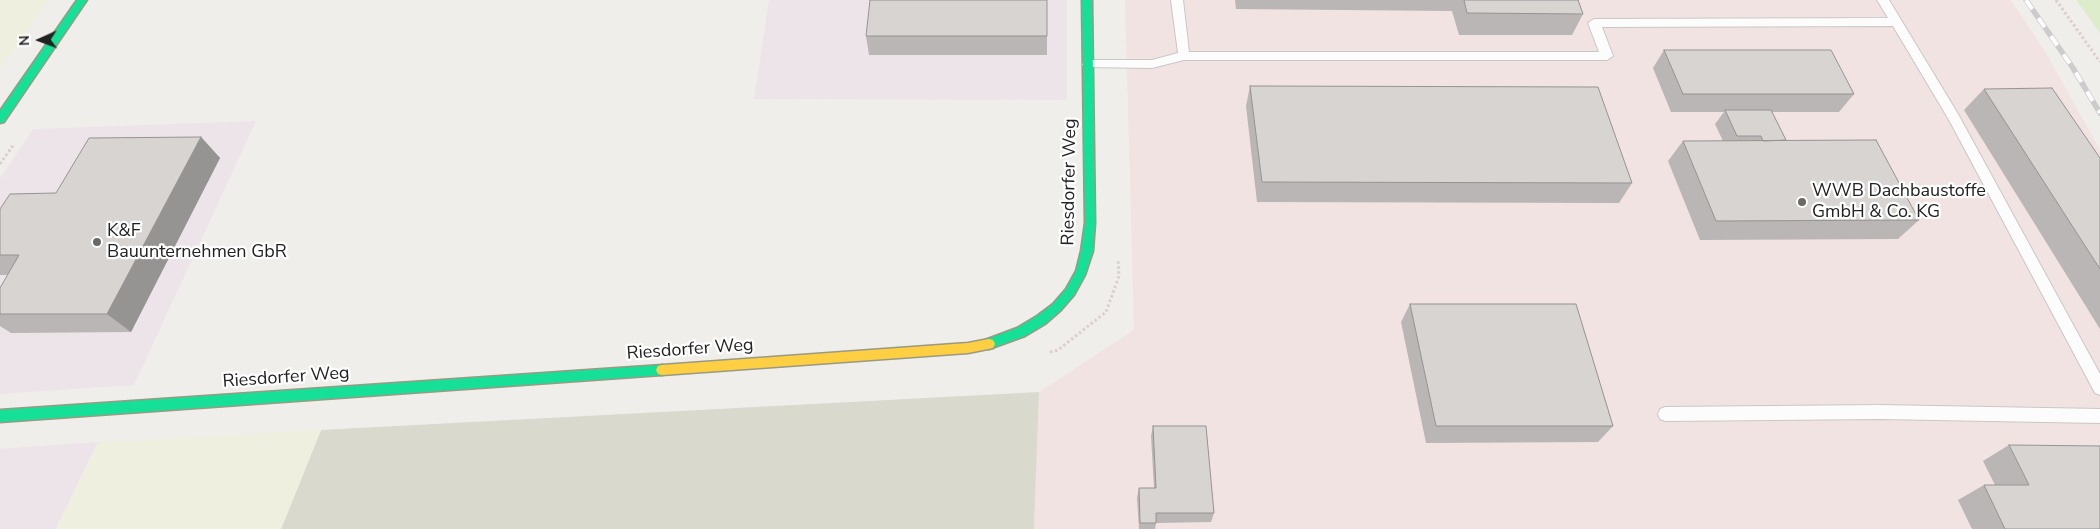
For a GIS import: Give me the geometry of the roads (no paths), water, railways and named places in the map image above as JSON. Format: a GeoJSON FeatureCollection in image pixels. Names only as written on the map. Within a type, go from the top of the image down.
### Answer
{"type":"FeatureCollection","features":[{"type":"Feature","properties":{"kind":"street"},"geometry":{"type":"LineString","coordinates":[[0,119],[82,0]]}},
{"type":"Feature","properties":{"kind":"street","name":"Riesdorfer Weg"},"geometry":{"type":"LineString","coordinates":[[0,416],[942,350],[968,348],[997,342],[1021,332],[1052,311],[1070,292],[1081,272],[1088,251],[1090,224],[1087,0]]}},
{"type":"Feature","properties":{"kind":"lane"},"geometry":{"type":"LineString","coordinates":[[1177,0],[1184,56]]}},
{"type":"Feature","properties":{"kind":"lane"},"geometry":{"type":"LineString","coordinates":[[1883,0],[1954,117],[2100,388]]}},
{"type":"Feature","properties":{"kind":"lane"},"geometry":{"type":"LineString","coordinates":[[1088,64],[1152,64],[1184,56],[1607,56],[1594,23],[1896,22]]}},
{"type":"Feature","properties":{"kind":"lane"},"geometry":{"type":"LineString","coordinates":[[1665,414],[1880,412],[2100,416]]}},
{"type":"Feature","properties":{"kind":"railway"},"geometry":{"type":"LineString","coordinates":[[2026,0],[2073,68],[2100,113]]}},
{"type":"Feature","properties":{"kind":"place","name":"WWB Dachbaustoffe GmbH & Co. KG"},"geometry":{"type":"Point","coordinates":[1802,202]}},
{"type":"Feature","properties":{"kind":"place","name":"K&F Bauunternehmen GbR"},"geometry":{"type":"Point","coordinates":[97,242]}}]}
